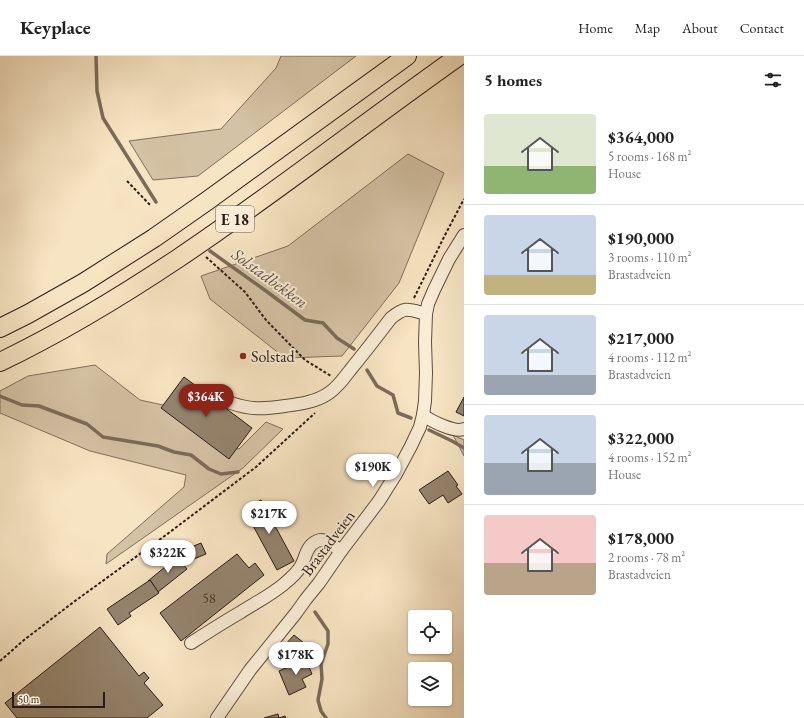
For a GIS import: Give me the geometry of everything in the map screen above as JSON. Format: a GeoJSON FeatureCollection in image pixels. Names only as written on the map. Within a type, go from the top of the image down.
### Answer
{"type":"FeatureCollection","features":[{"type":"Feature","properties":{"kind":"highway","name":"E 18"},"geometry":{"type":"LineString","coordinates":[[0,328],[83,283],[154,238],[207,202],[407,56]]}},
{"type":"Feature","properties":{"kind":"highway","name":"E 18"},"geometry":{"type":"LineString","coordinates":[[0,362],[40,343],[88,316],[157,273],[253,206],[459,56]]}},
{"type":"Feature","properties":{"kind":"street","name":"Brastadveien"},"geometry":{"type":"LineString","coordinates":[[217,718],[250,670],[296,613],[379,502],[411,446],[420,427],[423,416],[426,391],[425,342],[426,314],[428,304],[449,259],[464,235]]}},
{"type":"Feature","properties":{"kind":"street"},"geometry":{"type":"LineString","coordinates":[[231,402],[243,407],[257,409],[299,404],[320,398],[330,393],[340,382],[391,318],[399,311],[408,309],[426,314]]}},
{"type":"Feature","properties":{"kind":"street"},"geometry":{"type":"LineString","coordinates":[[423,416],[456,430],[462,431],[464,429]]}},
{"type":"Feature","properties":{"kind":"street"},"geometry":{"type":"LineString","coordinates":[[191,643],[262,600],[284,584],[298,570],[309,547],[315,542],[323,540],[341,551]]}},
{"type":"Feature","properties":{"kind":"path"},"geometry":{"type":"LineString","coordinates":[[127,180],[151,206]]}},
{"type":"Feature","properties":{"kind":"path"},"geometry":{"type":"LineString","coordinates":[[408,309],[464,199]]}},
{"type":"Feature","properties":{"kind":"path"},"geometry":{"type":"LineString","coordinates":[[206,256],[245,292],[266,320],[305,360],[340,382]]}},
{"type":"Feature","properties":{"kind":"path"},"geometry":{"type":"LineString","coordinates":[[0,661],[30,635],[256,467],[316,412]]}},
{"type":"Feature","properties":{"kind":"shaded area"},"geometry":{"type":"Polygon","coordinates":[[[281,56],[356,56],[198,176],[153,180],[129,141],[221,129],[276,68],[281,56]]]}},
{"type":"Feature","properties":{"kind":"shaded area"},"geometry":{"type":"Polygon","coordinates":[[[408,154],[444,173],[399,283],[342,356],[285,358],[210,299],[201,276],[288,246],[408,154]]]}},
{"type":"Feature","properties":{"kind":"shaded area"},"geometry":{"type":"Polygon","coordinates":[[[95,365],[140,400],[181,409],[221,445],[239,449],[266,422],[283,429],[243,468],[106,564],[107,554],[184,487],[186,475],[90,451],[0,413],[0,391],[28,376],[95,365]]]}},
{"type":"Feature","properties":{"kind":"shaded area"},"geometry":{"type":"Polygon","coordinates":[[[453,435],[464,440],[464,456],[453,435]]]}},
{"type":"Feature","properties":{"kind":"building"},"geometry":{"type":"Polygon","coordinates":[[[184,377],[252,428],[229,459],[161,408],[184,377]]]}},
{"type":"Feature","properties":{"kind":"building"},"geometry":{"type":"Polygon","coordinates":[[[464,397],[464,416],[456,412],[464,397]]]}},
{"type":"Feature","properties":{"kind":"building"},"geometry":{"type":"Polygon","coordinates":[[[448,471],[458,485],[456,486],[462,494],[448,503],[443,495],[429,504],[419,490],[448,471]]]}},
{"type":"Feature","properties":{"kind":"building"},"geometry":{"type":"Polygon","coordinates":[[[261,500],[294,561],[277,570],[244,509],[261,500]]]}},
{"type":"Feature","properties":{"kind":"building"},"geometry":{"type":"Polygon","coordinates":[[[201,543],[206,554],[189,561],[184,550],[201,543]]]}},
{"type":"Feature","properties":{"kind":"building"},"geometry":{"type":"Polygon","coordinates":[[[237,554],[249,568],[255,563],[264,575],[181,641],[160,613],[237,554]]]}},
{"type":"Feature","properties":{"kind":"building"},"geometry":{"type":"Polygon","coordinates":[[[177,557],[187,569],[158,592],[150,580],[148,581],[177,557]]]}},
{"type":"Feature","properties":{"kind":"building"},"geometry":{"type":"Polygon","coordinates":[[[150,580],[159,593],[129,613],[131,616],[118,625],[107,609],[150,580]]]}},
{"type":"Feature","properties":{"kind":"building"},"geometry":{"type":"Polygon","coordinates":[[[100,627],[139,676],[144,672],[149,678],[144,683],[163,705],[147,718],[17,718],[5,703],[100,627]]]}},
{"type":"Feature","properties":{"kind":"building"},"geometry":{"type":"Polygon","coordinates":[[[294,635],[304,643],[295,653],[285,645],[294,635]]]}},
{"type":"Feature","properties":{"kind":"building"},"geometry":{"type":"Polygon","coordinates":[[[309,658],[312,666],[309,667],[312,674],[302,679],[306,687],[289,695],[279,671],[309,658]]]}},
{"type":"Feature","properties":{"kind":"building"},"geometry":{"type":"Polygon","coordinates":[[[278,714],[279,718],[264,718],[278,714]]]}},
{"type":"Feature","properties":{"kind":"waterway","name":"Solstadbekken"},"geometry":{"type":"LineString","coordinates":[[96,56],[97,91],[103,118],[156,202]]}},
{"type":"Feature","properties":{"kind":"waterway","name":"Solstadbekken"},"geometry":{"type":"LineString","coordinates":[[210,251],[305,320],[323,323],[337,338],[354,349]]}},
{"type":"Feature","properties":{"kind":"waterway","name":"Solstadbekken"},"geometry":{"type":"LineString","coordinates":[[367,370],[377,386],[393,395],[398,413],[411,418]]}},
{"type":"Feature","properties":{"kind":"waterway"},"geometry":{"type":"LineString","coordinates":[[0,396],[22,405],[39,406],[87,424],[103,437],[158,446],[174,452],[191,455],[209,469],[221,474],[238,472]]}},
{"type":"Feature","properties":{"kind":"waterway","name":"Solstadbekken"},"geometry":{"type":"LineString","coordinates":[[429,430],[464,448]]}},
{"type":"Feature","properties":{"kind":"waterway"},"geometry":{"type":"LineString","coordinates":[[315,612],[328,631],[328,644],[321,664],[322,679],[318,700],[321,711],[326,718]]}},
{"type":"Feature","properties":{"kind":"place","name":"Solstad"},"geometry":{"type":"Point","coordinates":[243,356]}}]}
